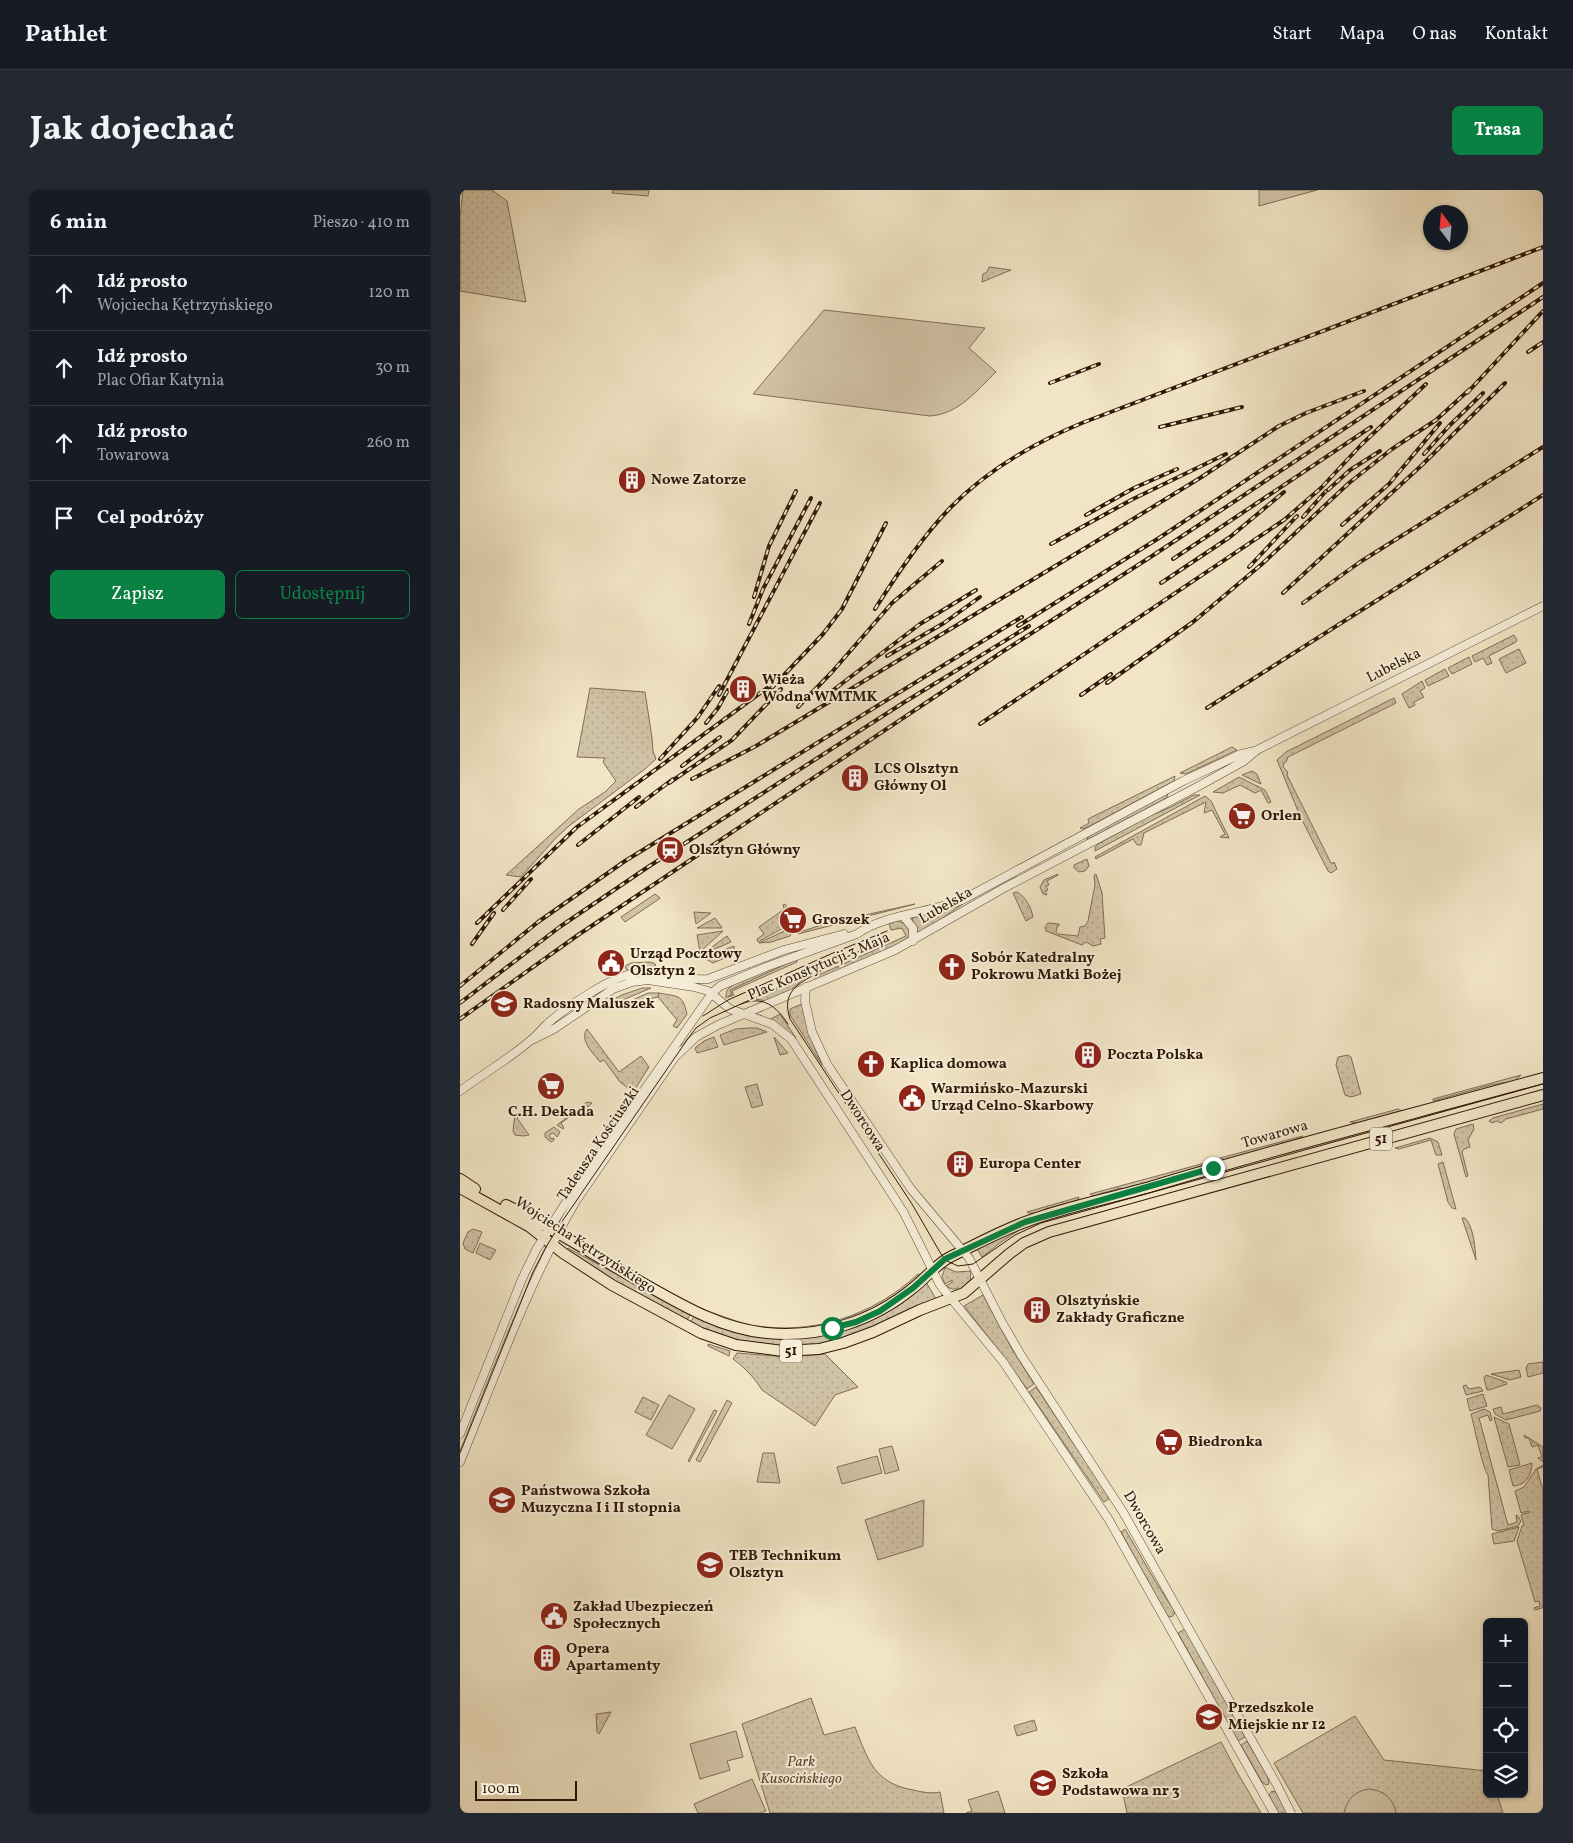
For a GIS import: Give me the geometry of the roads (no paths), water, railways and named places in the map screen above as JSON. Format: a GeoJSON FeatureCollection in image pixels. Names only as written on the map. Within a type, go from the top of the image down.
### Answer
{"type":"FeatureCollection","features":[{"type":"Feature","properties":{"kind":"main road","name":"Towarowa"},"geometry":{"type":"LineString","coordinates":[[963,1251],[1037,1218],[1543,1078]]}},
{"type":"Feature","properties":{"kind":"main road","name":"51"},"geometry":{"type":"LineString","coordinates":[[951,1298],[968,1292],[1024,1243],[1049,1232],[1543,1095]]}},
{"type":"Feature","properties":{"kind":"main road","name":"Wojciecha Kętrzyńskiego"},"geometry":{"type":"LineString","coordinates":[[460,1179],[550,1233],[695,1311],[738,1328],[784,1334],[812,1332],[856,1322],[896,1301],[933,1270]]}},
{"type":"Feature","properties":{"kind":"main road","name":"Wojciecha Kętrzyńskiego"},"geometry":{"type":"LineString","coordinates":[[460,1188],[514,1217],[550,1233]]}},
{"type":"Feature","properties":{"kind":"main road","name":"Wojciecha Kętrzyńskiego"},"geometry":{"type":"LineString","coordinates":[[550,1233],[553,1244],[612,1285],[701,1334],[759,1349],[799,1351],[843,1343],[951,1298]]}},
{"type":"Feature","properties":{"kind":"main road","name":"51"},"geometry":{"type":"LineString","coordinates":[[933,1270],[945,1259],[963,1251]]}},
{"type":"Feature","properties":{"kind":"street","name":"Lubelska"},"geometry":{"type":"LineString","coordinates":[[1257,750],[1244,761],[1004,888],[913,941],[912,928],[904,916],[962,900],[1183,781],[1241,754],[1257,750],[1543,606]]}},
{"type":"Feature","properties":{"kind":"street","name":"Plac Konstytucji 3 Maja"},"geometry":{"type":"LineString","coordinates":[[658,976],[708,979],[784,950],[862,930],[904,916]]}},
{"type":"Feature","properties":{"kind":"street","name":"Plac Konstytucji 3 Maja"},"geometry":{"type":"LineString","coordinates":[[712,993],[720,986],[760,969],[857,934],[862,930]]}},
{"type":"Feature","properties":{"kind":"street"},"geometry":{"type":"LineString","coordinates":[[819,947],[830,937]]}},
{"type":"Feature","properties":{"kind":"street","name":"Plac Konstytucji 3 Maja"},"geometry":{"type":"LineString","coordinates":[[658,976],[701,988],[712,993],[730,1009],[742,1014],[913,941]]}},
{"type":"Feature","properties":{"kind":"street"},"geometry":{"type":"LineString","coordinates":[[461,1091],[532,1040],[549,1022],[607,983],[632,974],[658,976]]}},
{"type":"Feature","properties":{"kind":"street","name":"Dworcowa"},"geometry":{"type":"LineString","coordinates":[[806,987],[805,1001],[812,1032],[827,1064],[906,1183],[963,1251]]}},
{"type":"Feature","properties":{"kind":"street","name":"Tadeusza Kościuszki"},"geometry":{"type":"LineString","coordinates":[[460,1434],[522,1279],[550,1233],[712,993]]}},
{"type":"Feature","properties":{"kind":"street","name":"Dworcowa"},"geometry":{"type":"LineString","coordinates":[[742,1014],[772,1024],[791,1039],[904,1213],[933,1270]]}},
{"type":"Feature","properties":{"kind":"street","name":"Tadeusza Kościuszki"},"geometry":{"type":"LineString","coordinates":[[550,1233],[576,1201],[675,1058],[687,1045],[703,1033],[742,1014]]}},
{"type":"Feature","properties":{"kind":"street"},"geometry":{"type":"LineString","coordinates":[[460,1459],[521,1313],[553,1244]]}},
{"type":"Feature","properties":{"kind":"street"},"geometry":{"type":"LineString","coordinates":[[963,1251],[969,1258],[980,1280]]}},
{"type":"Feature","properties":{"kind":"street"},"geometry":{"type":"LineString","coordinates":[[933,1270],[940,1285],[951,1298]]}},
{"type":"Feature","properties":{"kind":"street","name":"Dworcowa"},"geometry":{"type":"LineString","coordinates":[[980,1280],[1021,1355],[1123,1512],[1291,1813]]}},
{"type":"Feature","properties":{"kind":"street","name":"Dworcowa"},"geometry":{"type":"LineString","coordinates":[[951,1298],[1004,1363],[1109,1520],[1274,1813]]}},
{"type":"Feature","properties":{"kind":"street"},"geometry":{"type":"LineString","coordinates":[[1169,1625],[1182,1618]]}},
{"type":"Feature","properties":{"kind":"street"},"geometry":{"type":"LineString","coordinates":[[1263,1792],[1276,1785]]}},
{"type":"Feature","properties":{"kind":"tram line"},"geometry":{"type":"LineString","coordinates":[[703,1016],[728,1000],[887,931]]}},
{"type":"Feature","properties":{"kind":"tram line"},"geometry":{"type":"LineString","coordinates":[[828,965],[890,938]]}},
{"type":"Feature","properties":{"kind":"tram line"},"geometry":{"type":"LineString","coordinates":[[834,962],[793,990],[788,1002],[790,1019],[912,1204],[941,1254],[947,1261],[958,1266],[973,1264],[1015,1235],[1041,1223],[1543,1084]]}},
{"type":"Feature","properties":{"kind":"tram line"},"geometry":{"type":"LineString","coordinates":[[460,1453],[533,1272],[546,1247],[687,1040],[696,1028],[710,1018],[803,976]]}},
{"type":"Feature","properties":{"kind":"tram line"},"geometry":{"type":"LineString","coordinates":[[741,1004],[756,1001],[768,1004],[774,1007],[788,1024]]}},
{"type":"Feature","properties":{"kind":"railway"},"geometry":{"type":"LineString","coordinates":[[875,609],[910,557],[950,508],[995,470],[1029,449],[1082,423],[1543,247]]}},
{"type":"Feature","properties":{"kind":"railway"},"geometry":{"type":"LineString","coordinates":[[1018,626],[1159,538],[1543,283]]}},
{"type":"Feature","properties":{"kind":"railway"},"geometry":{"type":"LineString","coordinates":[[460,1019],[578,935],[1002,652],[1149,558],[1543,297]]}},
{"type":"Feature","properties":{"kind":"railway"},"geometry":{"type":"LineString","coordinates":[[1467,393],[1543,311]]}},
{"type":"Feature","properties":{"kind":"railway"},"geometry":{"type":"LineString","coordinates":[[1528,352],[1543,342]]}},
{"type":"Feature","properties":{"kind":"railway"},"geometry":{"type":"LineString","coordinates":[[1050,383],[1099,364]]}},
{"type":"Feature","properties":{"kind":"railway"},"geometry":{"type":"LineString","coordinates":[[1283,593],[1422,465],[1505,383]]}},
{"type":"Feature","properties":{"kind":"railway"},"geometry":{"type":"LineString","coordinates":[[980,724],[1284,520],[1321,488],[1362,444],[1426,384]]}},
{"type":"Feature","properties":{"kind":"railway"},"geometry":{"type":"LineString","coordinates":[[1107,683],[1193,622],[1262,564],[1349,483],[1392,449],[1436,420],[1470,389]]}},
{"type":"Feature","properties":{"kind":"railway"},"geometry":{"type":"LineString","coordinates":[[692,779],[756,746],[1120,527],[1200,478],[1279,426],[1306,413],[1364,391]]}},
{"type":"Feature","properties":{"kind":"railway"},"geometry":{"type":"LineString","coordinates":[[1424,454],[1483,393]]}},
{"type":"Feature","properties":{"kind":"railway"},"geometry":{"type":"LineString","coordinates":[[1160,427],[1242,407]]}},
{"type":"Feature","properties":{"kind":"railway"},"geometry":{"type":"LineString","coordinates":[[1342,525],[1389,484],[1440,423]]}},
{"type":"Feature","properties":{"kind":"railway"},"geometry":{"type":"LineString","coordinates":[[1173,559],[1371,427]]}},
{"type":"Feature","properties":{"kind":"railway"},"geometry":{"type":"LineString","coordinates":[[1303,603],[1360,562],[1543,447]]}},
{"type":"Feature","properties":{"kind":"railway"},"geometry":{"type":"LineString","coordinates":[[1328,490],[1350,470],[1380,451]]}},
{"type":"Feature","properties":{"kind":"railway"},"geometry":{"type":"LineString","coordinates":[[1051,544],[1133,499],[1226,454]]}},
{"type":"Feature","properties":{"kind":"railway"},"geometry":{"type":"LineString","coordinates":[[1086,515],[1134,488],[1177,469]]}},
{"type":"Feature","properties":{"kind":"railway"},"geometry":{"type":"LineString","coordinates":[[754,597],[769,546],[796,491]]}},
{"type":"Feature","properties":{"kind":"railway"},"geometry":{"type":"LineString","coordinates":[[1303,517],[1326,491]]}},
{"type":"Feature","properties":{"kind":"railway"},"geometry":{"type":"LineString","coordinates":[[1161,583],[1230,537],[1284,492]]}},
{"type":"Feature","properties":{"kind":"railway"},"geometry":{"type":"LineString","coordinates":[[1207,708],[1543,495]]}},
{"type":"Feature","properties":{"kind":"railway"},"geometry":{"type":"LineString","coordinates":[[749,624],[763,589],[811,498]]}},
{"type":"Feature","properties":{"kind":"railway"},"geometry":{"type":"LineString","coordinates":[[719,695],[820,503]]}},
{"type":"Feature","properties":{"kind":"railway"},"geometry":{"type":"LineString","coordinates":[[1249,567],[1297,516]]}},
{"type":"Feature","properties":{"kind":"railway"},"geometry":{"type":"LineString","coordinates":[[764,696],[823,634],[842,609],[886,523]]}},
{"type":"Feature","properties":{"kind":"railway"},"geometry":{"type":"LineString","coordinates":[[798,707],[832,672],[892,603],[942,561]]}},
{"type":"Feature","properties":{"kind":"railway"},"geometry":{"type":"LineString","coordinates":[[819,701],[920,624],[976,590]]}},
{"type":"Feature","properties":{"kind":"railway"},"geometry":{"type":"LineString","coordinates":[[887,656],[944,623],[980,597]]}},
{"type":"Feature","properties":{"kind":"railway"},"geometry":{"type":"LineString","coordinates":[[460,986],[538,922],[625,861],[1022,617]]}},
{"type":"Feature","properties":{"kind":"railway"},"geometry":{"type":"LineString","coordinates":[[460,1003],[561,926],[648,867],[903,703],[1029,626]]}},
{"type":"Feature","properties":{"kind":"railway"},"geometry":{"type":"LineString","coordinates":[[1081,695],[1111,674]]}},
{"type":"Feature","properties":{"kind":"railway"},"geometry":{"type":"LineString","coordinates":[[660,759],[698,717],[719,686]]}},
{"type":"Feature","properties":{"kind":"railway"},"geometry":{"type":"LineString","coordinates":[[477,923],[577,827],[767,688]]}},
{"type":"Feature","properties":{"kind":"railway"},"geometry":{"type":"LineString","coordinates":[[669,783],[732,740],[781,689]]}},
{"type":"Feature","properties":{"kind":"railway"},"geometry":{"type":"LineString","coordinates":[[706,723],[718,708],[728,690]]}},
{"type":"Feature","properties":{"kind":"railway"},"geometry":{"type":"LineString","coordinates":[[682,766],[720,737]]}},
{"type":"Feature","properties":{"kind":"railway"},"geometry":{"type":"LineString","coordinates":[[636,807],[673,779]]}},
{"type":"Feature","properties":{"kind":"railway"},"geometry":{"type":"LineString","coordinates":[[578,845],[639,797]]}},
{"type":"Feature","properties":{"kind":"railway"},"geometry":{"type":"LineString","coordinates":[[503,910],[531,879]]}},
{"type":"Feature","properties":{"kind":"railway"},"geometry":{"type":"LineString","coordinates":[[472,944],[494,913]]}},
{"type":"Feature","properties":{"kind":"place","name":"Nowe Zatorze"},"geometry":{"type":"Point","coordinates":[632,480]}},
{"type":"Feature","properties":{"kind":"place","name":"Wieża Wodna WMTMK"},"geometry":{"type":"Point","coordinates":[743,689]}},
{"type":"Feature","properties":{"kind":"place","name":"LCS Olsztyn Główny Ol"},"geometry":{"type":"Point","coordinates":[855,778]}},
{"type":"Feature","properties":{"kind":"place","name":"Orlen"},"geometry":{"type":"Point","coordinates":[1242,816]}},
{"type":"Feature","properties":{"kind":"place","name":"Olsztyn Główny"},"geometry":{"type":"Point","coordinates":[670,850]}},
{"type":"Feature","properties":{"kind":"place","name":"Groszek"},"geometry":{"type":"Point","coordinates":[793,920]}},
{"type":"Feature","properties":{"kind":"place","name":"Urząd Pocztowy Olsztyn 2"},"geometry":{"type":"Point","coordinates":[611,963]}},
{"type":"Feature","properties":{"kind":"place","name":"Sobór Katedralny Pokrowu Matki Bożej"},"geometry":{"type":"Point","coordinates":[952,967]}},
{"type":"Feature","properties":{"kind":"place","name":"Radosny Maluszek"},"geometry":{"type":"Point","coordinates":[504,1004]}},
{"type":"Feature","properties":{"kind":"place","name":"Poczta Polska"},"geometry":{"type":"Point","coordinates":[1088,1055]}},
{"type":"Feature","properties":{"kind":"place","name":"Kaplica domowa"},"geometry":{"type":"Point","coordinates":[871,1064]}},
{"type":"Feature","properties":{"kind":"place","name":"C.H. Dekada"},"geometry":{"type":"Point","coordinates":[551,1086]}},
{"type":"Feature","properties":{"kind":"place","name":"Warmińsko-Mazurski Urząd Celno-Skarbowy"},"geometry":{"type":"Point","coordinates":[912,1098]}},
{"type":"Feature","properties":{"kind":"place","name":"Europa Center"},"geometry":{"type":"Point","coordinates":[960,1164]}},
{"type":"Feature","properties":{"kind":"place","name":"Olsztyńskie Zakłady Graficzne"},"geometry":{"type":"Point","coordinates":[1037,1310]}},
{"type":"Feature","properties":{"kind":"place","name":"Biedronka"},"geometry":{"type":"Point","coordinates":[1169,1442]}},
{"type":"Feature","properties":{"kind":"place","name":"Państwowa Szkoła Muzyczna I i II stopnia"},"geometry":{"type":"Point","coordinates":[502,1500]}},
{"type":"Feature","properties":{"kind":"place","name":"TEB Technikum Olsztyn"},"geometry":{"type":"Point","coordinates":[710,1565]}},
{"type":"Feature","properties":{"kind":"place","name":"Zakład Ubezpieczeń Społecznych"},"geometry":{"type":"Point","coordinates":[554,1616]}},
{"type":"Feature","properties":{"kind":"place","name":"Opera Apartamenty"},"geometry":{"type":"Point","coordinates":[547,1658]}},
{"type":"Feature","properties":{"kind":"place","name":"Przedszkole Miejskie nr 12"},"geometry":{"type":"Point","coordinates":[1209,1717]}},
{"type":"Feature","properties":{"kind":"place","name":"Szkoła Podstawowa nr 3"},"geometry":{"type":"Point","coordinates":[1043,1783]}},
{"type":"Feature","properties":{"kind":"park label","name":"Park Kusocińskiego"},"geometry":{"type":"Point","coordinates":[801,1770]}}]}
